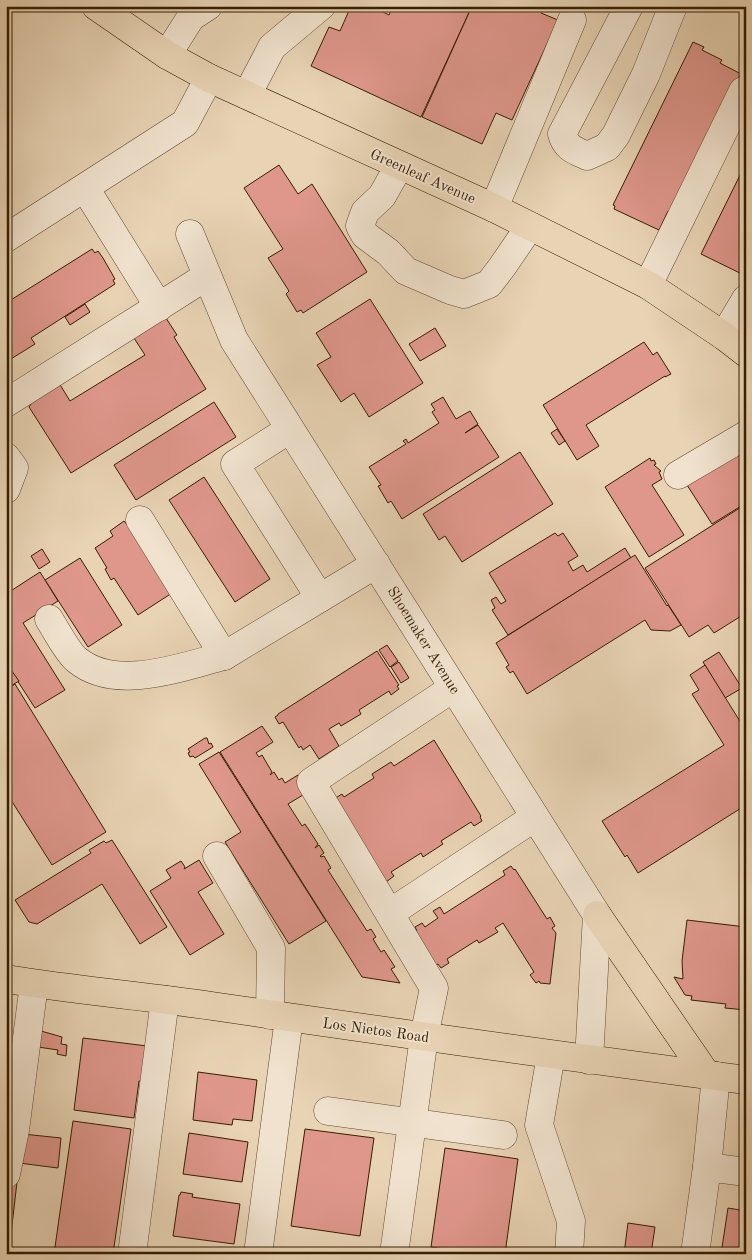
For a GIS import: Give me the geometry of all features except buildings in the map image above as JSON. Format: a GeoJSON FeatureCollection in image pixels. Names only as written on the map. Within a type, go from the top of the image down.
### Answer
{"type":"FeatureCollection","features":[{"type":"Feature","properties":{"kind":"main road","name":"Greenleaf Avenue"},"geometry":{"type":"LineString","coordinates":[[96,6],[167,55],[209,78],[494,208],[648,285],[724,336],[746,354]]}},
{"type":"Feature","properties":{"kind":"main road"},"geometry":{"type":"LineString","coordinates":[[597,915],[711,1075]]}},
{"type":"Feature","properties":{"kind":"main road","name":"Los Nietos Road"},"geometry":{"type":"LineString","coordinates":[[6,979],[551,1055],[746,1080]]}},
{"type":"Feature","properties":{"kind":"street"},"geometry":{"type":"LineString","coordinates":[[167,55],[191,17],[208,6]]}},
{"type":"Feature","properties":{"kind":"street"},"geometry":{"type":"LineString","coordinates":[[247,95],[272,47],[320,6]]}},
{"type":"Feature","properties":{"kind":"street"},"geometry":{"type":"LineString","coordinates":[[629,6],[562,134],[564,143],[573,150],[587,156],[607,147],[616,136],[646,74],[672,6]]}},
{"type":"Feature","properties":{"kind":"street"},"geometry":{"type":"LineString","coordinates":[[494,208],[572,20]]}},
{"type":"Feature","properties":{"kind":"street"},"geometry":{"type":"LineString","coordinates":[[6,238],[185,123],[209,78]]}},
{"type":"Feature","properties":{"kind":"street"},"geometry":{"type":"LineString","coordinates":[[648,285],[743,91]]}},
{"type":"Feature","properties":{"kind":"street"},"geometry":{"type":"LineString","coordinates":[[399,166],[382,196],[364,212],[360,226],[365,236],[388,252],[406,271],[464,294],[489,284],[530,226]]}},
{"type":"Feature","properties":{"kind":"street"},"geometry":{"type":"LineString","coordinates":[[85,188],[160,307]]}},
{"type":"Feature","properties":{"kind":"street","name":"Shoemaker Avenue"},"geometry":{"type":"LineString","coordinates":[[190,234],[234,340],[597,915]]}},
{"type":"Feature","properties":{"kind":"street"},"geometry":{"type":"LineString","coordinates":[[6,404],[208,276]]}},
{"type":"Feature","properties":{"kind":"street"},"geometry":{"type":"LineString","coordinates":[[724,336],[746,299]]}},
{"type":"Feature","properties":{"kind":"street"},"geometry":{"type":"LineString","coordinates":[[290,429],[235,464],[320,598]]}},
{"type":"Feature","properties":{"kind":"street"},"geometry":{"type":"LineString","coordinates":[[678,475],[746,435]]}},
{"type":"Feature","properties":{"kind":"street"},"geometry":{"type":"LineString","coordinates":[[6,457],[14,468],[6,489]]}},
{"type":"Feature","properties":{"kind":"street"},"geometry":{"type":"LineString","coordinates":[[140,520],[224,656]]}},
{"type":"Feature","properties":{"kind":"street"},"geometry":{"type":"LineString","coordinates":[[49,619],[76,659],[90,668],[107,674],[126,677],[143,676],[224,656],[376,564]]}},
{"type":"Feature","properties":{"kind":"street"},"geometry":{"type":"LineString","coordinates":[[394,1254],[424,1037],[434,988],[311,782],[454,688]]}},
{"type":"Feature","properties":{"kind":"street"},"geometry":{"type":"LineString","coordinates":[[390,913],[535,817]]}},
{"type":"Feature","properties":{"kind":"street"},"geometry":{"type":"LineString","coordinates":[[217,856],[271,948],[279,1016],[258,1254]]}},
{"type":"Feature","properties":{"kind":"street"},"geometry":{"type":"LineString","coordinates":[[589,1060],[597,915]]}},
{"type":"Feature","properties":{"kind":"street"},"geometry":{"type":"LineString","coordinates":[[6,1174],[15,1130],[34,984]]}},
{"type":"Feature","properties":{"kind":"street"},"geometry":{"type":"LineString","coordinates":[[132,1254],[165,1000]]}},
{"type":"Feature","properties":{"kind":"street"},"geometry":{"type":"LineString","coordinates":[[551,1055],[539,1125],[571,1221],[569,1254]]}},
{"type":"Feature","properties":{"kind":"street"},"geometry":{"type":"LineString","coordinates":[[695,1254],[707,1167],[711,1075]]}},
{"type":"Feature","properties":{"kind":"street"},"geometry":{"type":"LineString","coordinates":[[328,1111],[502,1136]]}},
{"type":"Feature","properties":{"kind":"street"},"geometry":{"type":"LineString","coordinates":[[707,1167],[746,1172]]}}]}
